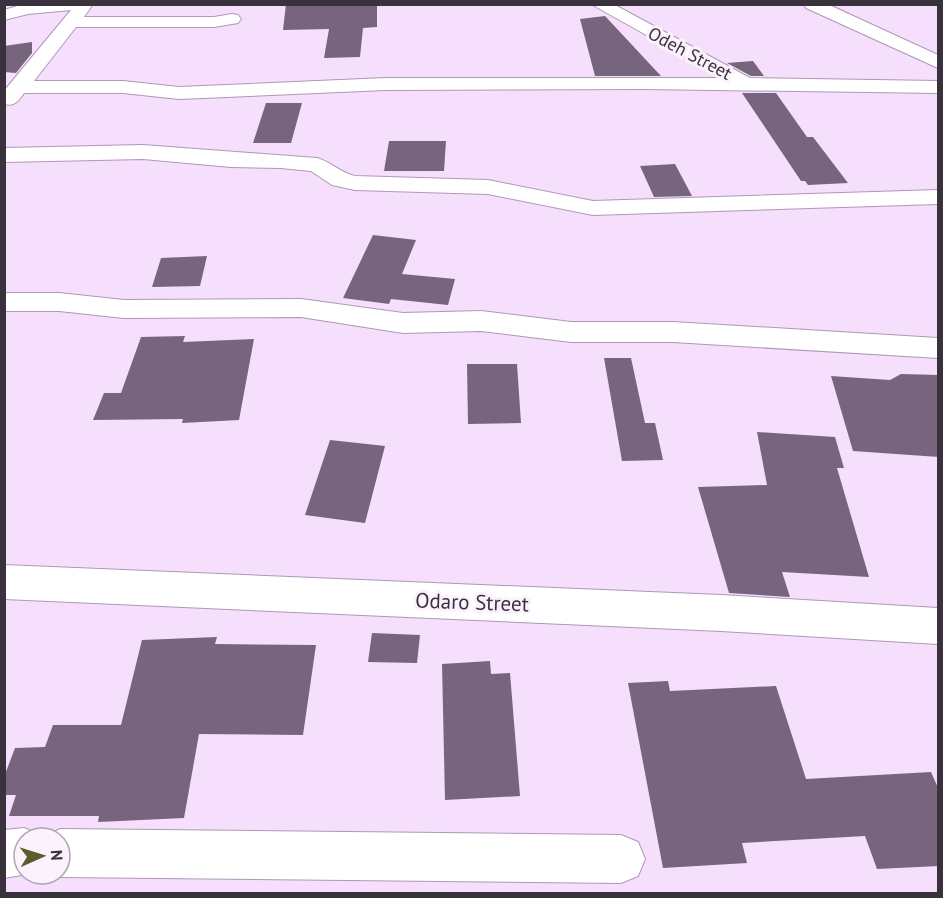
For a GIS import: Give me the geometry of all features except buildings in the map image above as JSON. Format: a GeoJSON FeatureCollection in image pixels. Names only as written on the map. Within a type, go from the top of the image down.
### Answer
{"type":"FeatureCollection","features":[{"type":"Feature","properties":{"kind":"street"},"geometry":{"type":"LineString","coordinates":[[4,104],[20,87],[74,13],[85,4]]}},
{"type":"Feature","properties":{"kind":"street","name":"Odeh Street"},"geometry":{"type":"LineString","coordinates":[[599,4],[748,83]]}},
{"type":"Feature","properties":{"kind":"street"},"geometry":{"type":"LineString","coordinates":[[812,4],[939,62]]}},
{"type":"Feature","properties":{"kind":"street"},"geometry":{"type":"LineString","coordinates":[[4,15],[27,9],[214,22],[232,19]]}},
{"type":"Feature","properties":{"kind":"street"},"geometry":{"type":"LineString","coordinates":[[20,87],[123,87],[179,93],[386,84],[748,83],[939,87]]}},
{"type":"Feature","properties":{"kind":"street"},"geometry":{"type":"LineString","coordinates":[[4,155],[143,152],[231,160],[281,161],[317,165],[340,180],[356,183],[488,187],[593,208],[939,197]]}},
{"type":"Feature","properties":{"kind":"street"},"geometry":{"type":"LineString","coordinates":[[4,302],[59,302],[124,309],[301,308],[404,323],[481,321],[571,332],[673,332],[939,348]]}},
{"type":"Feature","properties":{"kind":"street","name":"Odaro Street"},"geometry":{"type":"LineString","coordinates":[[4,582],[709,612],[939,626]]}},
{"type":"Feature","properties":{"kind":"street"},"geometry":{"type":"LineString","coordinates":[[72,853],[621,859]]}}]}
